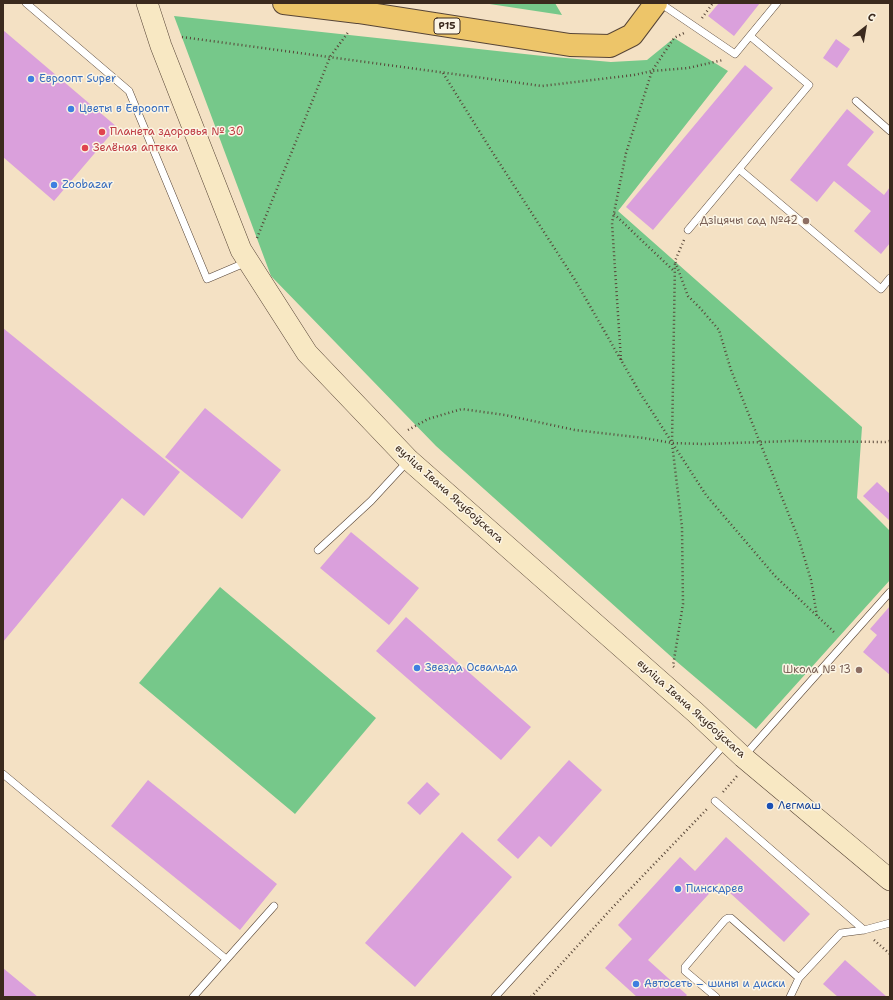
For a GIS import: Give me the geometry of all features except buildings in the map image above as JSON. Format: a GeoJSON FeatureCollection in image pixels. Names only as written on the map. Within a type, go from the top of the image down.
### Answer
{"type":"FeatureCollection","features":[{"type":"Feature","properties":{"kind":"main road","name":"Р15"},"geometry":{"type":"LineString","coordinates":[[284,3],[358,12],[570,45],[610,46],[632,35],[656,3]]}},
{"type":"Feature","properties":{"kind":"street","name":"вуліца Івана Якубоўскага"},"geometry":{"type":"LineString","coordinates":[[147,3],[162,46],[241,250],[307,353],[402,453],[727,741],[742,764],[890,880]]}},
{"type":"Feature","properties":{"kind":"lane"},"geometry":{"type":"LineString","coordinates":[[26,3],[129,91],[207,279],[248,262]]}},
{"type":"Feature","properties":{"kind":"lane"},"geometry":{"type":"LineString","coordinates":[[660,3],[735,54],[777,3]]}},
{"type":"Feature","properties":{"kind":"lane"},"geometry":{"type":"LineString","coordinates":[[688,230],[809,85],[750,36]]}},
{"type":"Feature","properties":{"kind":"lane"},"geometry":{"type":"LineString","coordinates":[[856,101],[890,131]]}},
{"type":"Feature","properties":{"kind":"lane"},"geometry":{"type":"LineString","coordinates":[[739,169],[881,290],[890,278]]}},
{"type":"Feature","properties":{"kind":"lane"},"geometry":{"type":"LineString","coordinates":[[318,550],[371,501],[402,453]]}},
{"type":"Feature","properties":{"kind":"lane"},"geometry":{"type":"LineString","coordinates":[[742,764],[890,592]]}},
{"type":"Feature","properties":{"kind":"lane"},"geometry":{"type":"LineString","coordinates":[[495,997],[727,741]]}},
{"type":"Feature","properties":{"kind":"lane"},"geometry":{"type":"LineString","coordinates":[[3,774],[226,959]]}},
{"type":"Feature","properties":{"kind":"lane"},"geometry":{"type":"LineString","coordinates":[[715,801],[864,930]]}},
{"type":"Feature","properties":{"kind":"lane"},"geometry":{"type":"LineString","coordinates":[[193,997],[274,906]]}},
{"type":"Feature","properties":{"kind":"lane"},"geometry":{"type":"LineString","coordinates":[[716,997],[685,971],[684,967],[728,918],[732,918],[799,978]]}},
{"type":"Feature","properties":{"kind":"lane"},"geometry":{"type":"LineString","coordinates":[[790,997],[799,978],[841,933],[864,930],[890,923]]}},
{"type":"Feature","properties":{"kind":"path"},"geometry":{"type":"LineString","coordinates":[[621,360],[612,223],[626,153],[652,71],[674,38],[695,28],[713,3]]}},
{"type":"Feature","properties":{"kind":"path"},"geometry":{"type":"LineString","coordinates":[[248,262],[330,57],[350,28]]}},
{"type":"Feature","properties":{"kind":"path"},"geometry":{"type":"LineString","coordinates":[[182,37],[542,86],[634,75],[652,71],[688,68],[718,62],[735,54]]}},
{"type":"Feature","properties":{"kind":"path"},"geometry":{"type":"LineString","coordinates":[[443,73],[575,280],[621,360],[706,495],[775,576],[845,643]]}},
{"type":"Feature","properties":{"kind":"path"},"geometry":{"type":"LineString","coordinates":[[614,214],[675,272]]}},
{"type":"Feature","properties":{"kind":"path"},"geometry":{"type":"LineString","coordinates":[[673,666],[683,604],[682,527],[672,443],[675,261],[688,230]]}},
{"type":"Feature","properties":{"kind":"path"},"geometry":{"type":"LineString","coordinates":[[675,261],[688,296],[719,330],[731,370],[799,540],[811,580],[817,616]]}},
{"type":"Feature","properties":{"kind":"path"},"geometry":{"type":"LineString","coordinates":[[402,453],[409,429],[428,419],[462,409],[498,414],[575,430],[644,438],[672,443],[885,442],[890,440]]}},
{"type":"Feature","properties":{"kind":"path"},"geometry":{"type":"LineString","coordinates":[[531,997],[612,908],[715,801],[742,764]]}},
{"type":"Feature","properties":{"kind":"path"},"geometry":{"type":"LineString","coordinates":[[864,930],[890,954]]}},
{"type":"Feature","properties":{"kind":"green space"},"geometry":{"type":"Polygon","coordinates":[[[483,3],[555,3],[562,15],[483,3]]]}},
{"type":"Feature","properties":{"kind":"green space"},"geometry":{"type":"Polygon","coordinates":[[[174,16],[611,62],[647,60],[674,38],[728,71],[618,211],[862,427],[857,498],[890,531],[890,580],[756,729],[676,661],[436,446],[271,276],[174,16]]]}},
{"type":"Feature","properties":{"kind":"green space"},"geometry":{"type":"Polygon","coordinates":[[[220,587],[376,718],[295,814],[139,683],[220,587]]]}},
{"type":"Feature","properties":{"kind":"place","name":"Евроопт Super"},"geometry":{"type":"Point","coordinates":[31,79]}},
{"type":"Feature","properties":{"kind":"place","name":"Цветы в Евроопт"},"geometry":{"type":"Point","coordinates":[71,109]}},
{"type":"Feature","properties":{"kind":"place","name":"Планета здоровья № 30"},"geometry":{"type":"Point","coordinates":[102,132]}},
{"type":"Feature","properties":{"kind":"place","name":"Зелёная аптека"},"geometry":{"type":"Point","coordinates":[85,148]}},
{"type":"Feature","properties":{"kind":"place","name":"Zoobazar"},"geometry":{"type":"Point","coordinates":[54,185]}},
{"type":"Feature","properties":{"kind":"place","name":"Дзіцячы сад №42"},"geometry":{"type":"Point","coordinates":[806,221]}},
{"type":"Feature","properties":{"kind":"place","name":"Звезда Освальда"},"geometry":{"type":"Point","coordinates":[417,668]}},
{"type":"Feature","properties":{"kind":"place","name":"Школа № 13"},"geometry":{"type":"Point","coordinates":[859,670]}},
{"type":"Feature","properties":{"kind":"place","name":"Легмаш"},"geometry":{"type":"Point","coordinates":[770,806]}},
{"type":"Feature","properties":{"kind":"place","name":"Пинскдрев"},"geometry":{"type":"Point","coordinates":[678,889]}},
{"type":"Feature","properties":{"kind":"place","name":"Автосеть – шины и диски"},"geometry":{"type":"Point","coordinates":[636,984]}}]}
